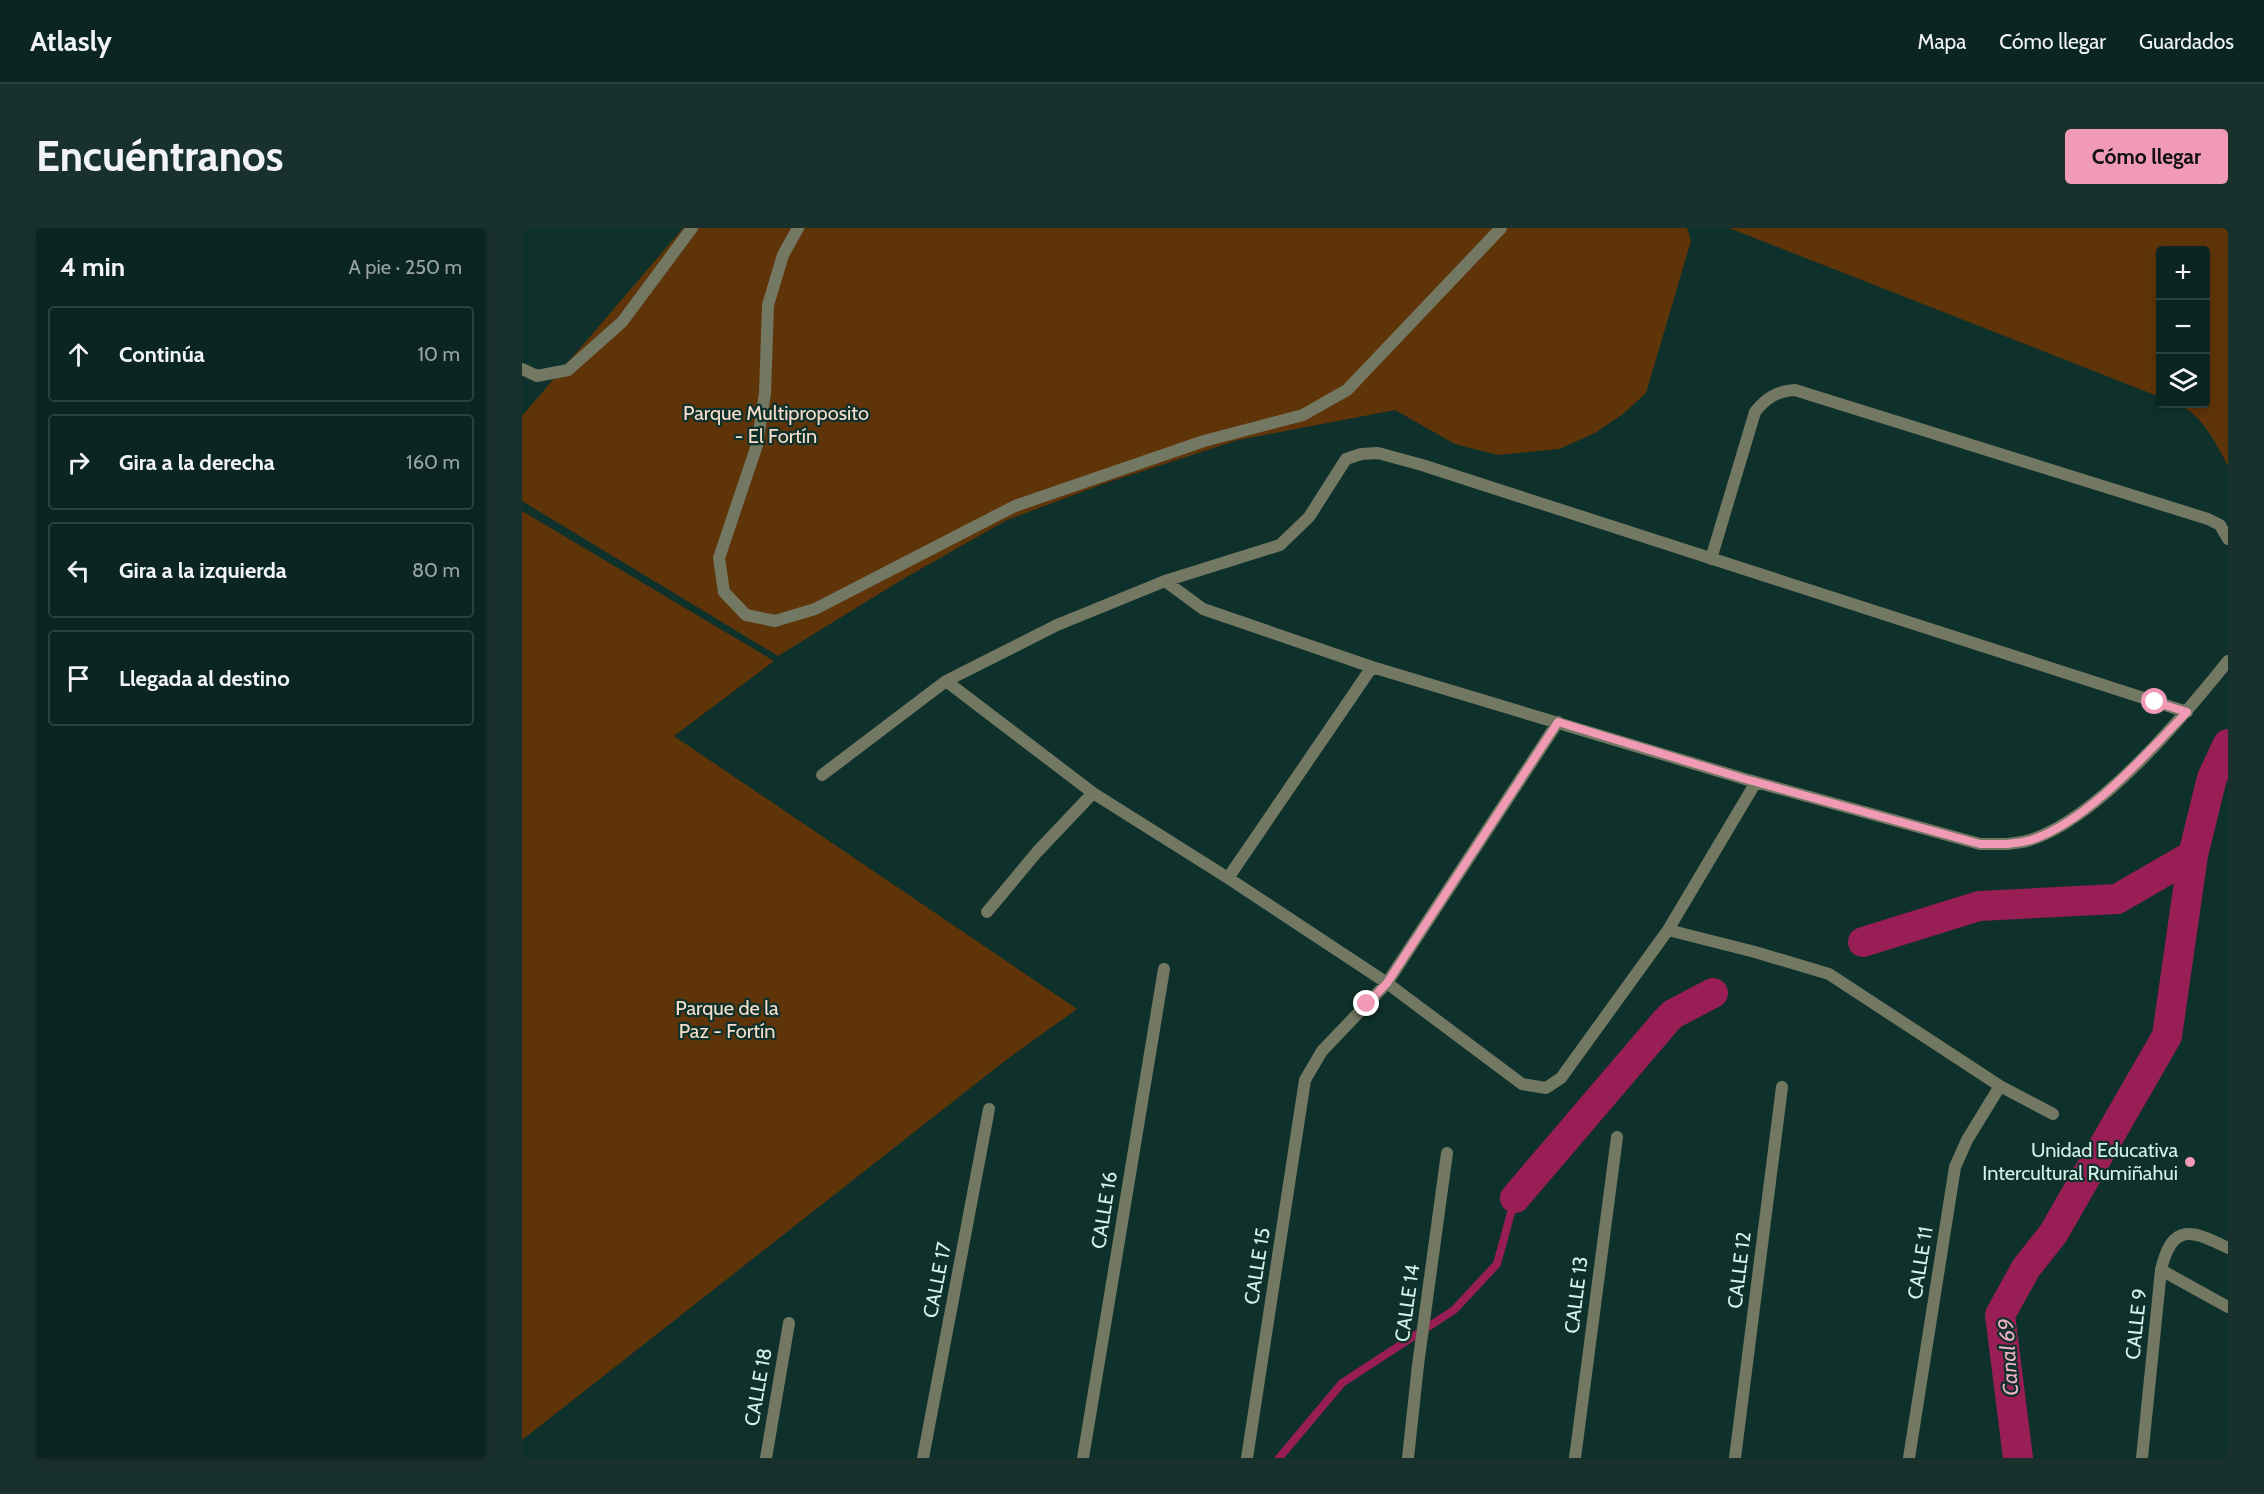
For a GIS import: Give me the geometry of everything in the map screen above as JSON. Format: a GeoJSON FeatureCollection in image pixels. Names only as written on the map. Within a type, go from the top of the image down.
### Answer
{"type":"FeatureCollection","features":[{"type":"Feature","properties":{"kind":"street"},"geometry":{"type":"LineString","coordinates":[[522,369],[537,376],[568,370],[622,322],[692,228]]}},
{"type":"Feature","properties":{"kind":"street"},"geometry":{"type":"LineString","coordinates":[[798,228],[783,255],[768,305],[765,393],[757,445],[719,558],[724,592],[746,615],[775,621],[815,609],[1015,506],[1204,441],[1303,415],[1347,390],[1501,228]]}},
{"type":"Feature","properties":{"kind":"street"},"geometry":{"type":"LineString","coordinates":[[1711,559],[1755,412],[1766,399],[1783,391],[1795,390],[2208,519],[2220,525],[2228,539]]}},
{"type":"Feature","properties":{"kind":"street"},"geometry":{"type":"LineString","coordinates":[[822,776],[946,681],[1057,624],[1165,581],[1280,545],[1308,517],[1346,459],[1361,454],[1378,453],[1422,465],[2187,712]]}},
{"type":"Feature","properties":{"kind":"street"},"geometry":{"type":"LineString","coordinates":[[1165,581],[1203,609],[1372,667],[1756,782],[1980,844],[2009,844],[2043,835],[2085,809],[2121,779],[2187,712],[2228,661]]}},
{"type":"Feature","properties":{"kind":"street"},"geometry":{"type":"LineString","coordinates":[[1228,878],[1372,667]]}},
{"type":"Feature","properties":{"kind":"street"},"geometry":{"type":"LineString","coordinates":[[946,681],[1093,793],[1228,878],[1387,983],[1522,1084],[1546,1088],[1561,1078],[1668,930],[1756,782]]}},
{"type":"Feature","properties":{"kind":"street"},"geometry":{"type":"LineString","coordinates":[[1387,983],[1558,722]]}},
{"type":"Feature","properties":{"kind":"street"},"geometry":{"type":"LineString","coordinates":[[987,912],[1037,852],[1093,793]]}},
{"type":"Feature","properties":{"kind":"street"},"geometry":{"type":"LineString","coordinates":[[1668,930],[1828,974],[2000,1086],[2054,1114]]}},
{"type":"Feature","properties":{"kind":"street","name":"CALLE 16"},"geometry":{"type":"LineString","coordinates":[[1083,1458],[1164,969]]}},
{"type":"Feature","properties":{"kind":"street","name":"CALLE 15"},"geometry":{"type":"LineString","coordinates":[[1247,1458],[1305,1080],[1322,1051],[1387,983]]}},
{"type":"Feature","properties":{"kind":"street","name":"CALLE 11"},"geometry":{"type":"LineString","coordinates":[[1909,1458],[1955,1167],[1967,1140],[2000,1086]]}},
{"type":"Feature","properties":{"kind":"street","name":"CALLE 12"},"geometry":{"type":"LineString","coordinates":[[1736,1458],[1782,1087]]}},
{"type":"Feature","properties":{"kind":"street","name":"CALLE 17"},"geometry":{"type":"LineString","coordinates":[[924,1458],[989,1109]]}},
{"type":"Feature","properties":{"kind":"street","name":"CALLE 13"},"geometry":{"type":"LineString","coordinates":[[1575,1458],[1617,1137]]}},
{"type":"Feature","properties":{"kind":"street","name":"CALLE 14"},"geometry":{"type":"LineString","coordinates":[[1408,1458],[1418,1365],[1447,1153]]}},
{"type":"Feature","properties":{"kind":"street"},"geometry":{"type":"LineString","coordinates":[[2161,1270],[2164,1255],[2173,1240],[2181,1234],[2192,1232],[2228,1248]]}},
{"type":"Feature","properties":{"kind":"street","name":"CALLE 9"},"geometry":{"type":"LineString","coordinates":[[2142,1458],[2161,1270],[2228,1306]]}},
{"type":"Feature","properties":{"kind":"street","name":"CALLE 18"},"geometry":{"type":"LineString","coordinates":[[766,1458],[789,1323]]}},
{"type":"Feature","properties":{"kind":"green space","name":"Parque Multiproposito - El Fortín"},"geometry":{"type":"Polygon","coordinates":[[[683,228],[1687,228],[1691,241],[1646,393],[1623,414],[1595,433],[1559,449],[1498,455],[1455,444],[1395,410],[1238,440],[1103,484],[1007,520],[903,579],[778,656],[522,501],[522,416],[683,228]]]}},
{"type":"Feature","properties":{"kind":"green space"},"geometry":{"type":"Polygon","coordinates":[[[1729,228],[2228,228],[2228,466],[2201,422],[2186,408],[2210,408],[2210,246],[2156,246],[2156,395],[1729,228]]]}},
{"type":"Feature","properties":{"kind":"green space","name":"Parque de la Paz - Fortín"},"geometry":{"type":"Polygon","coordinates":[[[522,511],[774,661],[674,736],[1077,1009],[1006,1060],[522,1440],[522,511]]]}},
{"type":"Feature","properties":{"kind":"waterway","name":"Canal 69"},"geometry":{"type":"LineString","coordinates":[[2018,1458],[2000,1315],[2026,1268],[2053,1234],[2167,1036],[2193,855],[2212,778],[2228,744]]}},
{"type":"Feature","properties":{"kind":"waterway"},"geometry":{"type":"LineString","coordinates":[[1863,942],[1979,906],[2117,899],[2193,855]]}},
{"type":"Feature","properties":{"kind":"waterway"},"geometry":{"type":"LineString","coordinates":[[1515,1198],[1666,1021],[1673,1014],[1713,993]]}},
{"type":"Feature","properties":{"kind":"waterway"},"geometry":{"type":"LineString","coordinates":[[1279,1458],[1342,1383],[1454,1310],[1497,1264],[1515,1198]]}},
{"type":"Feature","properties":{"kind":"place","name":"Unidad Educativa Intercultural Rumiñahui"},"geometry":{"type":"Point","coordinates":[2190,1162]}},
{"type":"Feature","properties":{"kind":"route"},"geometry":{"type":"LineString","coordinates":[[1367,1004],[1387,983],[1558,722],[1745,779],[1980,844],[2009,844],[2043,835],[2085,809],[2121,779],[2187,712],[2155,702]]}}]}
